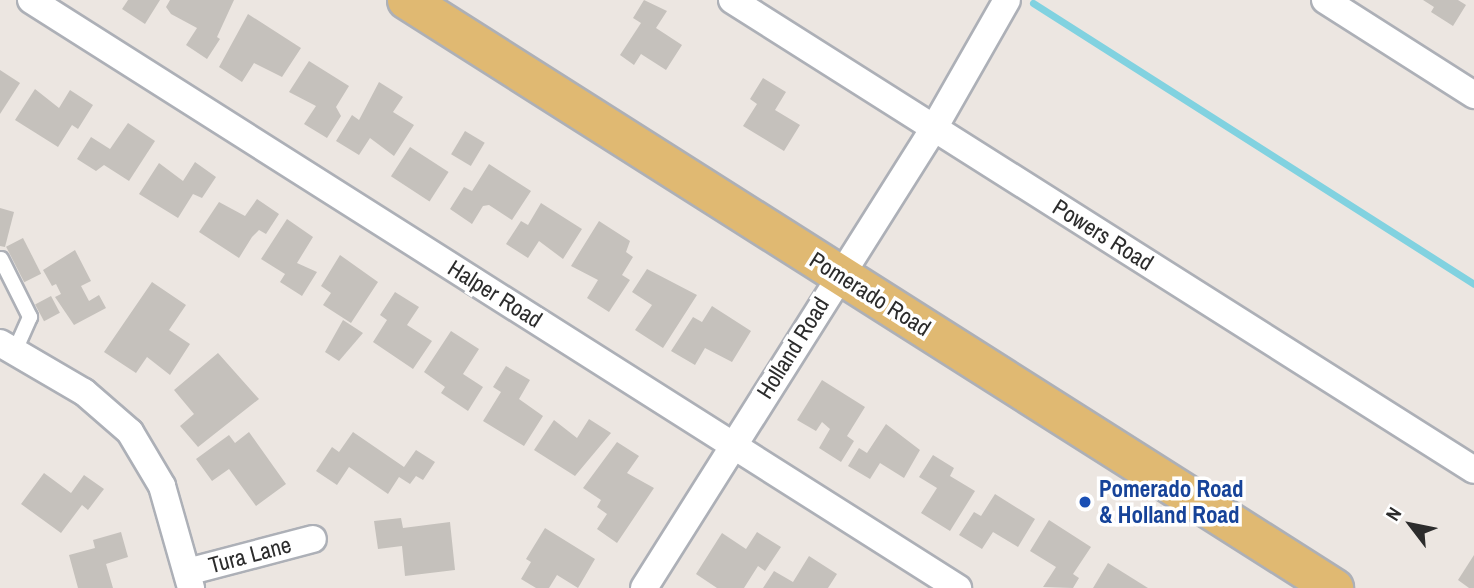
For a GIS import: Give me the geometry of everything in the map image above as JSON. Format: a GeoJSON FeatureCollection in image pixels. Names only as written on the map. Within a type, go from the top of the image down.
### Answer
{"type":"FeatureCollection","features":[{"type":"Feature","properties":{"kind":"main road","name":"Pomerado Road"},"geometry":{"type":"LineString","coordinates":[[407,0],[1334,588]]}},
{"type":"Feature","properties":{"kind":"street","name":"Halper Road"},"geometry":{"type":"LineString","coordinates":[[31,0],[958,588]]}},
{"type":"Feature","properties":{"kind":"street","name":"Powers Road"},"geometry":{"type":"LineString","coordinates":[[732,0],[1474,470]]}},
{"type":"Feature","properties":{"kind":"street","name":"Holland Road"},"geometry":{"type":"LineString","coordinates":[[644,588],[731,444],[934,128],[1007,0]]}},
{"type":"Feature","properties":{"kind":"street"},"geometry":{"type":"LineString","coordinates":[[1325,0],[1474,95]]}},
{"type":"Feature","properties":{"kind":"street"},"geometry":{"type":"LineString","coordinates":[[8,347],[84,392],[130,432],[162,486],[189,580]]}},
{"type":"Feature","properties":{"kind":"street","name":"Tura Lane"},"geometry":{"type":"LineString","coordinates":[[189,580],[313,539]]}},
{"type":"Feature","properties":{"kind":"lane"},"geometry":{"type":"LineString","coordinates":[[1,259],[30,317],[8,347]]}},
{"type":"Feature","properties":{"kind":"building"},"geometry":{"type":"Polygon","coordinates":[[[128,0],[160,0],[145,24],[122,9],[128,0]]]}},
{"type":"Feature","properties":{"kind":"building"},"geometry":{"type":"Polygon","coordinates":[[[170,0],[234,0],[217,37],[220,39],[207,59],[186,45],[197,28],[171,14],[166,7],[170,0]]]}},
{"type":"Feature","properties":{"kind":"building"},"geometry":{"type":"Polygon","coordinates":[[[644,0],[667,11],[656,28],[682,45],[666,70],[641,54],[634,65],[620,55],[641,23],[633,18],[644,0]]]}},
{"type":"Feature","properties":{"kind":"building"},"geometry":{"type":"Polygon","coordinates":[[[1423,0],[1458,0],[1466,5],[1453,26],[1431,12],[1434,7],[1423,0]]]}},
{"type":"Feature","properties":{"kind":"building"},"geometry":{"type":"Polygon","coordinates":[[[248,14],[301,48],[282,77],[254,63],[242,82],[219,67],[248,14]]]}},
{"type":"Feature","properties":{"kind":"building"},"geometry":{"type":"Polygon","coordinates":[[[309,61],[349,86],[336,107],[341,116],[327,138],[304,124],[316,106],[289,92],[309,61]]]}},
{"type":"Feature","properties":{"kind":"building"},"geometry":{"type":"Polygon","coordinates":[[[0,70],[20,83],[0,114],[0,70]]]}},
{"type":"Feature","properties":{"kind":"building"},"geometry":{"type":"Polygon","coordinates":[[[763,78],[786,92],[775,110],[800,125],[784,151],[743,126],[757,104],[750,99],[763,78]]]}},
{"type":"Feature","properties":{"kind":"building"},"geometry":{"type":"Polygon","coordinates":[[[379,82],[403,97],[393,112],[414,125],[394,156],[370,138],[359,155],[336,141],[352,115],[359,120],[379,82]]]}},
{"type":"Feature","properties":{"kind":"building"},"geometry":{"type":"Polygon","coordinates":[[[35,89],[59,108],[70,90],[93,105],[78,129],[72,125],[58,147],[15,120],[35,89]]]}},
{"type":"Feature","properties":{"kind":"building"},"geometry":{"type":"Polygon","coordinates":[[[128,123],[155,141],[129,181],[104,165],[96,171],[77,159],[91,137],[110,149],[128,123]]]}},
{"type":"Feature","properties":{"kind":"building"},"geometry":{"type":"Polygon","coordinates":[[[465,131],[485,143],[471,166],[451,154],[465,131]]]}},
{"type":"Feature","properties":{"kind":"building"},"geometry":{"type":"Polygon","coordinates":[[[410,147],[449,172],[430,201],[391,176],[410,147]]]}},
{"type":"Feature","properties":{"kind":"building"},"geometry":{"type":"Polygon","coordinates":[[[195,162],[216,177],[202,198],[193,194],[178,218],[139,194],[159,163],[183,181],[195,162]]]}},
{"type":"Feature","properties":{"kind":"building"},"geometry":{"type":"Polygon","coordinates":[[[489,164],[531,191],[512,220],[489,205],[483,206],[472,224],[450,209],[464,187],[472,191],[489,164]]]}},
{"type":"Feature","properties":{"kind":"building"},"geometry":{"type":"Polygon","coordinates":[[[257,199],[279,214],[266,234],[259,230],[252,237],[239,258],[199,232],[219,202],[245,216],[257,199]]]}},
{"type":"Feature","properties":{"kind":"building"},"geometry":{"type":"Polygon","coordinates":[[[541,203],[582,229],[563,259],[539,241],[528,258],[506,244],[521,221],[528,225],[541,203]]]}},
{"type":"Feature","properties":{"kind":"building"},"geometry":{"type":"Polygon","coordinates":[[[0,208],[14,212],[5,247],[0,246],[0,208]]]}},
{"type":"Feature","properties":{"kind":"building"},"geometry":{"type":"Polygon","coordinates":[[[287,219],[313,237],[297,263],[317,272],[302,296],[280,282],[285,274],[261,259],[287,219]]]}},
{"type":"Feature","properties":{"kind":"building"},"geometry":{"type":"Polygon","coordinates":[[[599,221],[630,241],[626,252],[633,257],[622,275],[630,280],[609,312],[587,298],[598,280],[571,266],[599,221]]]}},
{"type":"Feature","properties":{"kind":"building"},"geometry":{"type":"Polygon","coordinates":[[[23,238],[41,274],[24,282],[6,247],[23,238]]]}},
{"type":"Feature","properties":{"kind":"building"},"geometry":{"type":"Polygon","coordinates":[[[75,250],[91,281],[81,286],[89,301],[99,295],[106,308],[74,325],[55,297],[61,294],[56,284],[52,286],[43,270],[75,250]]]}},
{"type":"Feature","properties":{"kind":"building"},"geometry":{"type":"Polygon","coordinates":[[[340,255],[378,282],[351,323],[323,305],[331,293],[321,286],[340,255]]]}},
{"type":"Feature","properties":{"kind":"building"},"geometry":{"type":"Polygon","coordinates":[[[647,269],[697,295],[663,348],[635,330],[652,305],[632,292],[647,269]]]}},
{"type":"Feature","properties":{"kind":"building"},"geometry":{"type":"Polygon","coordinates":[[[152,282],[186,305],[169,330],[190,344],[170,375],[147,357],[136,373],[104,352],[152,282]]]}},
{"type":"Feature","properties":{"kind":"building"},"geometry":{"type":"Polygon","coordinates":[[[395,292],[419,307],[407,325],[432,341],[413,369],[373,342],[387,320],[380,315],[395,292]]]}},
{"type":"Feature","properties":{"kind":"building"},"geometry":{"type":"Polygon","coordinates":[[[51,296],[60,313],[44,321],[35,304],[51,296]]]}},
{"type":"Feature","properties":{"kind":"building"},"geometry":{"type":"Polygon","coordinates":[[[712,306],[751,331],[732,362],[705,348],[695,365],[671,351],[693,317],[702,322],[712,306]]]}},
{"type":"Feature","properties":{"kind":"building"},"geometry":{"type":"Polygon","coordinates":[[[343,320],[363,333],[339,361],[325,352],[343,320]]]}},
{"type":"Feature","properties":{"kind":"building"},"geometry":{"type":"Polygon","coordinates":[[[451,331],[479,349],[463,374],[483,387],[468,411],[441,393],[445,387],[424,372],[451,331]]]}},
{"type":"Feature","properties":{"kind":"building"},"geometry":{"type":"Polygon","coordinates":[[[218,353],[259,399],[198,447],[180,426],[194,414],[174,390],[218,353]]]}},
{"type":"Feature","properties":{"kind":"building"},"geometry":{"type":"Polygon","coordinates":[[[506,366],[530,380],[519,399],[543,416],[524,446],[483,421],[501,392],[493,387],[506,366]]]}},
{"type":"Feature","properties":{"kind":"building"},"geometry":{"type":"Polygon","coordinates":[[[822,380],[865,407],[847,436],[854,441],[841,462],[819,448],[830,429],[822,422],[816,431],[797,420],[822,380]]]}},
{"type":"Feature","properties":{"kind":"building"},"geometry":{"type":"Polygon","coordinates":[[[589,419],[611,433],[575,476],[534,450],[554,420],[577,438],[589,419]]]}},
{"type":"Feature","properties":{"kind":"building"},"geometry":{"type":"Polygon","coordinates":[[[886,424],[920,450],[904,478],[880,463],[870,479],[848,466],[859,448],[867,453],[886,424]]]}},
{"type":"Feature","properties":{"kind":"building"},"geometry":{"type":"Polygon","coordinates":[[[249,432],[286,484],[256,506],[229,469],[212,481],[196,459],[229,435],[235,443],[249,432]]]}},
{"type":"Feature","properties":{"kind":"building"},"geometry":{"type":"Polygon","coordinates":[[[353,432],[404,467],[416,450],[435,462],[423,480],[416,476],[410,484],[399,477],[388,494],[349,467],[337,485],[316,471],[332,447],[339,452],[353,432]]]}},
{"type":"Feature","properties":{"kind":"building"},"geometry":{"type":"Polygon","coordinates":[[[617,442],[639,456],[627,473],[654,488],[617,543],[597,529],[607,514],[597,507],[601,500],[583,488],[617,442]]]}},
{"type":"Feature","properties":{"kind":"building"},"geometry":{"type":"Polygon","coordinates":[[[933,455],[954,468],[950,476],[975,491],[950,531],[921,513],[937,488],[919,477],[933,455]]]}},
{"type":"Feature","properties":{"kind":"building"},"geometry":{"type":"Polygon","coordinates":[[[44,473],[71,493],[84,475],[104,489],[88,510],[82,505],[61,533],[21,504],[44,473]]]}},
{"type":"Feature","properties":{"kind":"building"},"geometry":{"type":"Polygon","coordinates":[[[995,494],[1035,519],[1018,547],[993,532],[982,549],[959,535],[974,512],[981,516],[995,494]]]}},
{"type":"Feature","properties":{"kind":"building"},"geometry":{"type":"Polygon","coordinates":[[[401,518],[403,528],[450,522],[455,570],[405,576],[402,546],[378,549],[374,521],[401,518]]]}},
{"type":"Feature","properties":{"kind":"building"},"geometry":{"type":"Polygon","coordinates":[[[1049,520],[1091,547],[1073,574],[1079,578],[1073,588],[1043,587],[1056,567],[1030,551],[1049,520]]]}},
{"type":"Feature","properties":{"kind":"building"},"geometry":{"type":"Polygon","coordinates":[[[545,528],[595,559],[578,588],[557,575],[549,588],[536,588],[521,579],[531,562],[526,559],[545,528]]]}},
{"type":"Feature","properties":{"kind":"building"},"geometry":{"type":"Polygon","coordinates":[[[121,532],[128,557],[106,564],[113,588],[78,588],[69,555],[95,548],[93,540],[121,532]]]}},
{"type":"Feature","properties":{"kind":"building"},"geometry":{"type":"Polygon","coordinates":[[[757,532],[781,547],[765,571],[758,566],[744,588],[717,588],[696,574],[722,533],[746,549],[757,532]]]}},
{"type":"Feature","properties":{"kind":"building"},"geometry":{"type":"Polygon","coordinates":[[[1474,555],[1474,588],[1469,588],[1458,580],[1474,555]]]}},
{"type":"Feature","properties":{"kind":"building"},"geometry":{"type":"Polygon","coordinates":[[[809,556],[837,574],[828,588],[763,588],[774,571],[793,582],[809,556]]]}},
{"type":"Feature","properties":{"kind":"building"},"geometry":{"type":"Polygon","coordinates":[[[1108,563],[1148,588],[1093,588],[1108,563]]]}},
{"type":"Feature","properties":{"kind":"waterway"},"geometry":{"type":"LineString","coordinates":[[1033,3],[1474,284]]}},
{"type":"Feature","properties":{"kind":"place","name":"Pomerado Road & Holland Road"},"geometry":{"type":"Point","coordinates":[1085,502]}}]}
